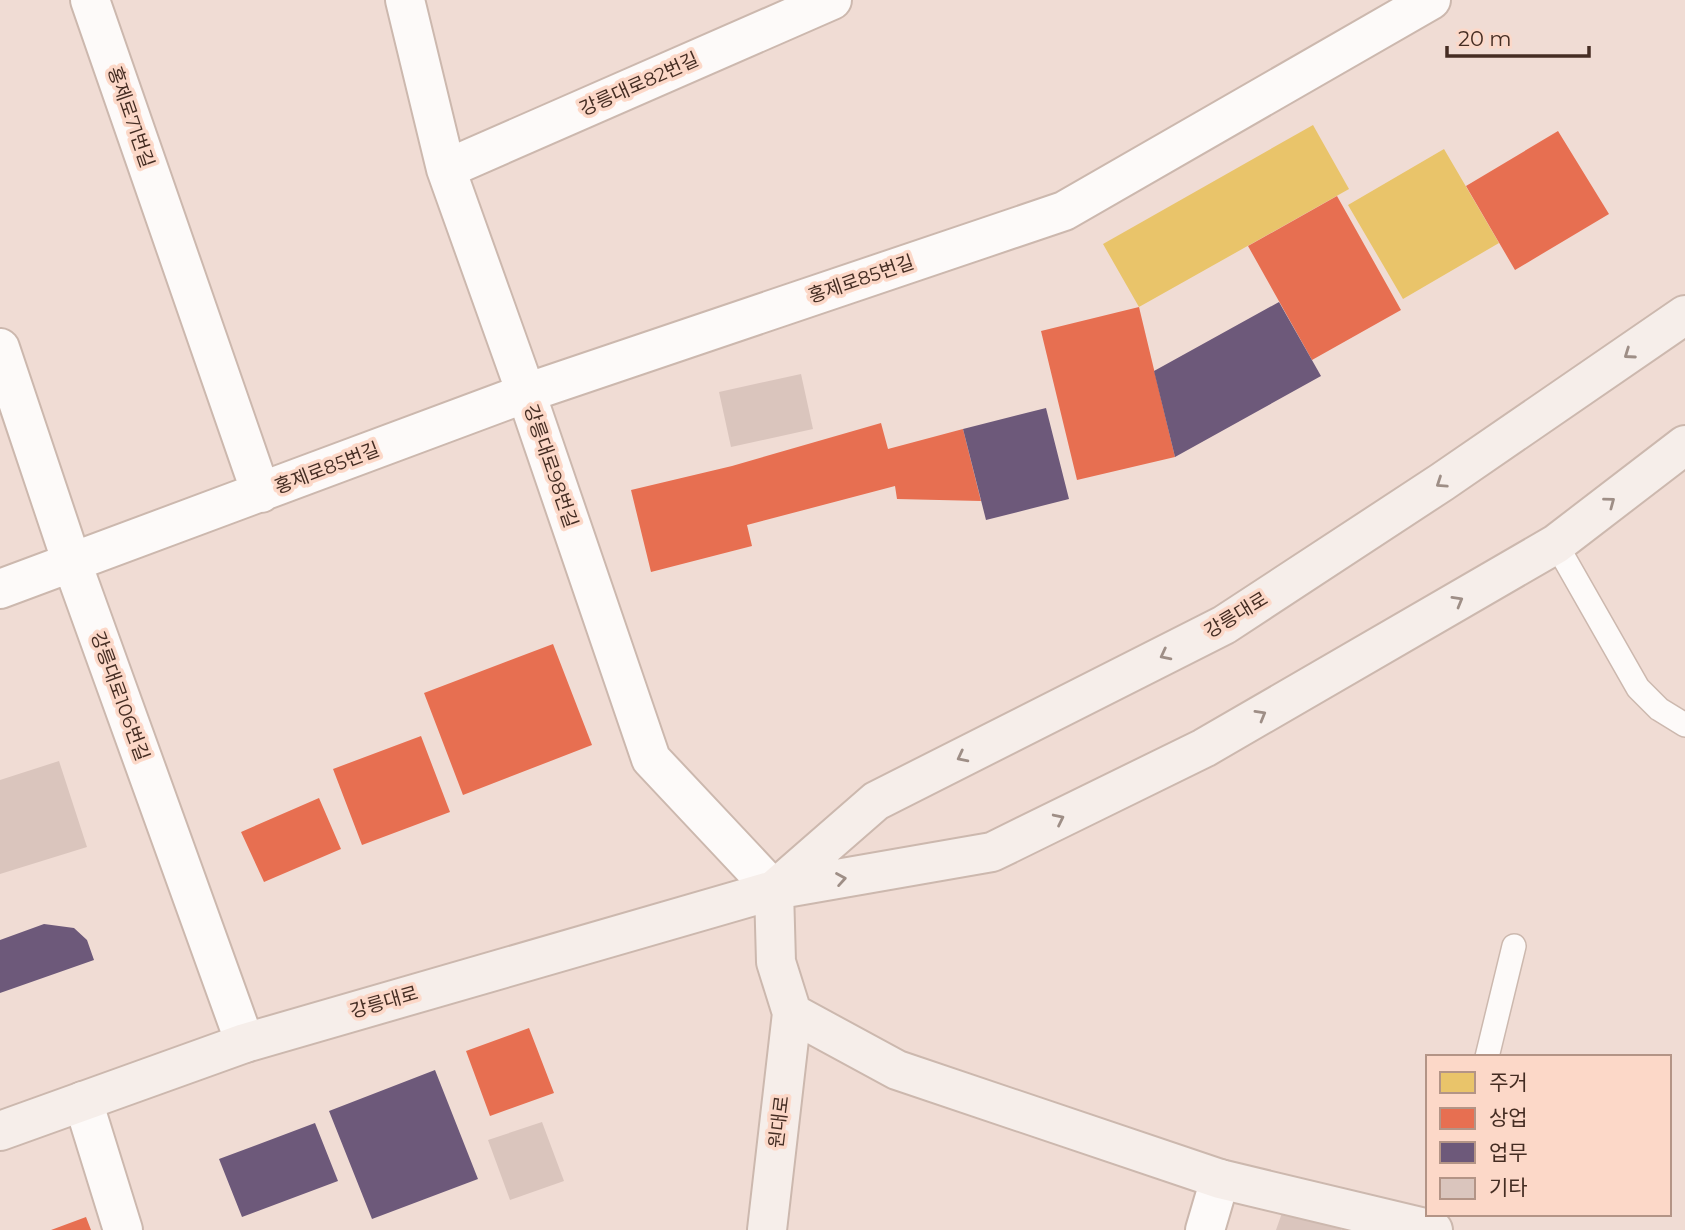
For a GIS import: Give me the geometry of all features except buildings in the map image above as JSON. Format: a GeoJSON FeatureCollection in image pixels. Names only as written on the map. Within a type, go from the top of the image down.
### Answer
{"type":"FeatureCollection","features":[{"type":"Feature","properties":{"kind":"street","name":"홍제로71번길"},"geometry":{"type":"LineString","coordinates":[[90,0],[171,233]]}},
{"type":"Feature","properties":{"kind":"street","name":"강릉대로98번길"},"geometry":{"type":"LineString","coordinates":[[405,0],[446,169],[652,759],[774,890]]}},
{"type":"Feature","properties":{"kind":"street","name":"강릉대로82번길"},"geometry":{"type":"LineString","coordinates":[[446,169],[832,0]]}},
{"type":"Feature","properties":{"kind":"street","name":"홍제로85번길"},"geometry":{"type":"LineString","coordinates":[[0,589],[526,393],[1064,211],[1426,1]]}},
{"type":"Feature","properties":{"kind":"street","name":"홍제로85번길"},"geometry":{"type":"LineString","coordinates":[[171,233],[261,493]]}},
{"type":"Feature","properties":{"kind":"street","name":"강릉대로"},"geometry":{"type":"LineString","coordinates":[[774,890],[876,801],[1224,625],[1442,482],[1685,315]]}},
{"type":"Feature","properties":{"kind":"street","name":"강릉대로106번길"},"geometry":{"type":"LineString","coordinates":[[0,348],[72,563],[245,1042]]}},
{"type":"Feature","properties":{"kind":"street","name":"강릉대로"},"geometry":{"type":"LineString","coordinates":[[0,1131],[245,1042],[774,890],[992,852],[1204,748],[1556,544],[1685,445]]}},
{"type":"Feature","properties":{"kind":"street"},"geometry":{"type":"LineString","coordinates":[[774,890],[776,962],[792,1013],[897,1070],[1220,1179],[1433,1230]]}},
{"type":"Feature","properties":{"kind":"street","name":"원대로"},"geometry":{"type":"LineString","coordinates":[[767,1230],[792,1013]]}},
{"type":"Feature","properties":{"kind":"street"},"geometry":{"type":"LineString","coordinates":[[83,1101],[123,1230]]}},
{"type":"Feature","properties":{"kind":"street"},"geometry":{"type":"LineString","coordinates":[[1205,1230],[1220,1179]]}},
{"type":"Feature","properties":{"kind":"lane"},"geometry":{"type":"LineString","coordinates":[[1556,544],[1638,688],[1659,709],[1685,725]]}},
{"type":"Feature","properties":{"kind":"lane"},"geometry":{"type":"LineString","coordinates":[[1487,1055],[1514,946]]}}]}
